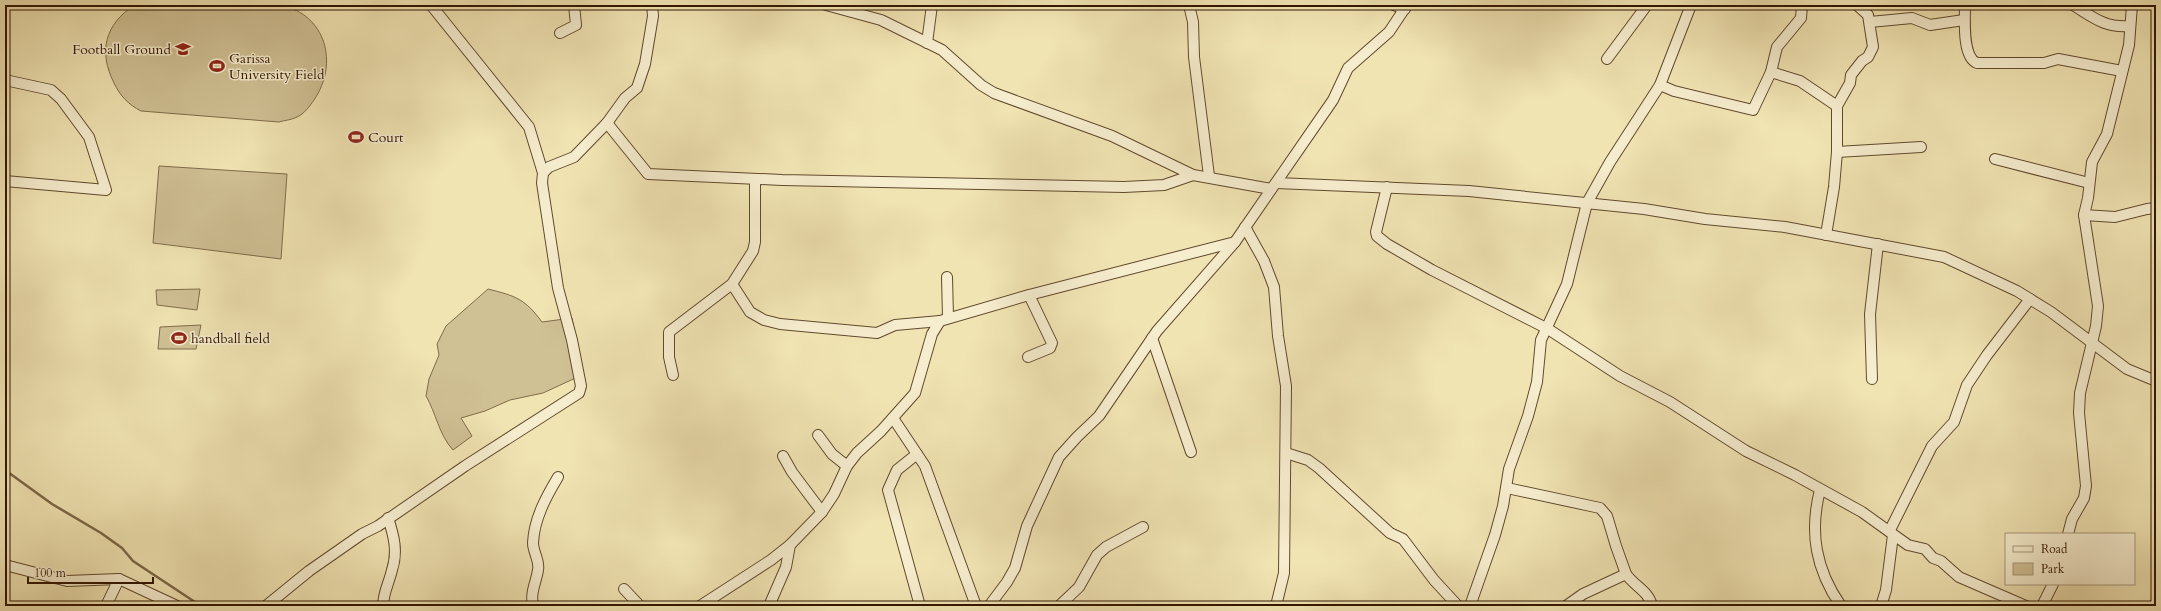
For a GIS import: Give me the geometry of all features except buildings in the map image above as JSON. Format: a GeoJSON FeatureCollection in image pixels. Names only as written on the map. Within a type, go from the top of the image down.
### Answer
{"type":"FeatureCollection","features":[{"type":"Feature","properties":{"kind":"street"},"geometry":{"type":"LineString","coordinates":[[266,606],[309,571],[579,393],[581,386],[572,340],[558,288],[542,183],[543,173],[528,127],[431,5]]}},
{"type":"Feature","properties":{"kind":"street"},"geometry":{"type":"LineString","coordinates":[[560,33],[576,25],[574,5]]}},
{"type":"Feature","properties":{"kind":"street"},"geometry":{"type":"LineString","coordinates":[[543,173],[549,167],[574,157],[607,123],[625,98],[637,88],[642,78],[653,16],[652,5]]}},
{"type":"Feature","properties":{"kind":"street"},"geometry":{"type":"LineString","coordinates":[[826,5],[868,15],[942,50],[981,85],[994,93],[1112,136],[1193,175],[1273,186],[1387,187],[1469,191],[1587,203],[1677,213],[1751,225],[1785,227],[1944,257],[2017,291],[2127,369],[2156,381]]}},
{"type":"Feature","properties":{"kind":"street"},"geometry":{"type":"LineString","coordinates":[[927,43],[932,5]]}},
{"type":"Feature","properties":{"kind":"street"},"geometry":{"type":"LineString","coordinates":[[1189,5],[1193,22],[1194,56],[1209,176]]}},
{"type":"Feature","properties":{"kind":"street"},"geometry":{"type":"LineString","coordinates":[[989,606],[1007,582],[1015,568],[1027,526],[1059,457],[1076,437],[1099,416],[1152,338],[1235,242],[1333,100],[1348,68],[1388,32],[1406,7],[1394,5]]}},
{"type":"Feature","properties":{"kind":"street"},"geometry":{"type":"LineString","coordinates":[[1607,59],[1647,5]]}},
{"type":"Feature","properties":{"kind":"street"},"geometry":{"type":"LineString","coordinates":[[1470,606],[1495,535],[1507,488],[1509,468],[1528,416],[1537,382],[1541,340],[1548,329],[1566,284],[1587,203],[1610,162],[1660,85],[1691,5]]}},
{"type":"Feature","properties":{"kind":"street"},"geometry":{"type":"LineString","coordinates":[[1660,85],[1674,91],[1753,110],[1771,72],[1777,47],[1801,18],[1802,5]]}},
{"type":"Feature","properties":{"kind":"street"},"geometry":{"type":"LineString","coordinates":[[1826,235],[1831,212],[1837,152],[1837,106],[1850,83],[1851,75],[1862,61],[1868,57],[1873,47],[1868,15],[1857,5]]}},
{"type":"Feature","properties":{"kind":"street"},"geometry":{"type":"LineString","coordinates":[[1965,5],[1964,20],[1967,53],[1974,62],[2044,63],[2058,59],[2122,71]]}},
{"type":"Feature","properties":{"kind":"street"},"geometry":{"type":"LineString","coordinates":[[2073,5],[2106,24],[2115,27],[2130,26]]}},
{"type":"Feature","properties":{"kind":"street"},"geometry":{"type":"LineString","coordinates":[[2068,533],[2072,519],[2084,498],[2086,486],[2079,414],[2080,393],[2096,326],[2098,306],[2084,215],[2088,198],[2092,162],[2106,134],[2129,45],[2132,5]]}},
{"type":"Feature","properties":{"kind":"street"},"geometry":{"type":"LineString","coordinates":[[1870,22],[1912,18],[1930,25],[1964,20]]}},
{"type":"Feature","properties":{"kind":"street"},"geometry":{"type":"LineString","coordinates":[[1771,72],[1800,81],[1837,106]]}},
{"type":"Feature","properties":{"kind":"street"},"geometry":{"type":"LineString","coordinates":[[5,80],[51,90],[61,99],[89,137],[106,190],[5,181]]}},
{"type":"Feature","properties":{"kind":"street"},"geometry":{"type":"LineString","coordinates":[[607,123],[648,174],[755,179],[1124,187],[1164,186],[1193,175]]}},
{"type":"Feature","properties":{"kind":"street"},"geometry":{"type":"LineString","coordinates":[[1837,152],[1921,147]]}},
{"type":"Feature","properties":{"kind":"street"},"geometry":{"type":"LineString","coordinates":[[1995,159],[2089,183]]}},
{"type":"Feature","properties":{"kind":"street"},"geometry":{"type":"LineString","coordinates":[[673,375],[669,357],[669,332],[732,284],[753,251],[755,242],[755,179]]}},
{"type":"Feature","properties":{"kind":"street"},"geometry":{"type":"LineString","coordinates":[[1387,187],[1376,229],[1377,236],[1432,270],[1548,329],[1620,376],[1670,402],[1746,451],[1862,512],[1908,545],[1925,549],[1933,558],[1941,561],[1960,577],[2026,606]]}},
{"type":"Feature","properties":{"kind":"street"},"geometry":{"type":"LineString","coordinates":[[2084,215],[2115,217],[2156,208]]}},
{"type":"Feature","properties":{"kind":"street"},"geometry":{"type":"LineString","coordinates":[[1245,227],[1264,261],[1274,286],[1278,336],[1286,386],[1284,574],[1276,606]]}},
{"type":"Feature","properties":{"kind":"street"},"geometry":{"type":"LineString","coordinates":[[732,284],[750,312],[756,316],[780,324],[877,333],[895,325],[944,319],[1235,242]]}},
{"type":"Feature","properties":{"kind":"street"},"geometry":{"type":"LineString","coordinates":[[1872,378],[1870,314],[1878,244]]}},
{"type":"Feature","properties":{"kind":"street"},"geometry":{"type":"LineString","coordinates":[[700,606],[771,560],[790,544],[822,512],[841,483],[847,466],[857,453],[894,418],[915,393],[932,334],[944,319],[947,277]]}},
{"type":"Feature","properties":{"kind":"street"},"geometry":{"type":"LineString","coordinates":[[1028,357],[1050,348],[1052,343],[1030,296]]}},
{"type":"Feature","properties":{"kind":"street"},"geometry":{"type":"LineString","coordinates":[[1881,606],[1886,590],[1891,533],[1932,446],[1954,422],[1967,385],[1987,355],[2030,299]]}},
{"type":"Feature","properties":{"kind":"street"},"geometry":{"type":"LineString","coordinates":[[1152,338],[1191,452]]}},
{"type":"Feature","properties":{"kind":"street"},"geometry":{"type":"LineString","coordinates":[[894,418],[925,466],[934,486],[976,606]]}},
{"type":"Feature","properties":{"kind":"street"},"geometry":{"type":"LineString","coordinates":[[818,435],[832,454],[847,466]]}},
{"type":"Feature","properties":{"kind":"street"},"geometry":{"type":"LineString","coordinates":[[1286,453],[1308,460],[1319,468],[1390,533],[1403,539],[1434,580],[1458,606]]}},
{"type":"Feature","properties":{"kind":"street"},"geometry":{"type":"LineString","coordinates":[[917,454],[897,470],[888,490],[920,606]]}},
{"type":"Feature","properties":{"kind":"street"},"geometry":{"type":"LineString","coordinates":[[783,456],[792,472],[822,512]]}},
{"type":"Feature","properties":{"kind":"street"},"geometry":{"type":"LineString","coordinates":[[533,606],[531,596],[539,569],[533,544],[536,528],[543,502],[558,477]]}},
{"type":"Feature","properties":{"kind":"street"},"geometry":{"type":"LineString","coordinates":[[1507,488],[1600,508],[1607,516],[1626,574],[1631,582],[1646,593],[1652,606]]}},
{"type":"Feature","properties":{"kind":"street"},"geometry":{"type":"LineString","coordinates":[[1820,490],[1817,504],[1816,538],[1820,568],[1828,588],[1841,606]]}},
{"type":"Feature","properties":{"kind":"street"},"geometry":{"type":"LineString","coordinates":[[383,606],[383,595],[393,569],[395,552],[394,536],[388,518]]}},
{"type":"Feature","properties":{"kind":"street"},"geometry":{"type":"LineString","coordinates":[[1059,606],[1079,587],[1097,555],[1106,547],[1143,527]]}},
{"type":"Feature","properties":{"kind":"street"},"geometry":{"type":"LineString","coordinates":[[769,606],[786,567],[790,544]]}},
{"type":"Feature","properties":{"kind":"street"},"geometry":{"type":"LineString","coordinates":[[5,565],[67,581],[119,579],[177,606]]}},
{"type":"Feature","properties":{"kind":"street"},"geometry":{"type":"LineString","coordinates":[[1566,606],[1583,594],[1626,574]]}},
{"type":"Feature","properties":{"kind":"street"},"geometry":{"type":"LineString","coordinates":[[106,606],[119,579]]}},
{"type":"Feature","properties":{"kind":"street"},"geometry":{"type":"LineString","coordinates":[[2042,606],[2052,585]]}},
{"type":"Feature","properties":{"kind":"street"},"geometry":{"type":"LineString","coordinates":[[624,589],[640,606]]}},
{"type":"Feature","properties":{"kind":"green space","name":"Garissa University Field"},"geometry":{"type":"Polygon","coordinates":[[[134,5],[281,5],[296,10],[309,19],[318,30],[324,42],[326,71],[322,86],[307,110],[300,116],[279,122],[141,111],[129,103],[119,92],[109,71],[106,60],[107,40],[111,30],[116,21],[134,5]]]}},
{"type":"Feature","properties":{"kind":"green space"},"geometry":{"type":"Polygon","coordinates":[[[159,166],[287,174],[281,259],[153,243],[159,166]]]}},
{"type":"Feature","properties":{"kind":"green space","name":"handball field"},"geometry":{"type":"Polygon","coordinates":[[[200,289],[197,310],[157,305],[156,290],[200,289]]]}},
{"type":"Feature","properties":{"kind":"green space"},"geometry":{"type":"Polygon","coordinates":[[[488,289],[513,296],[525,303],[542,322],[572,318],[582,375],[543,393],[510,400],[485,411],[461,418],[472,436],[453,450],[444,438],[426,396],[429,379],[439,355],[437,344],[446,326],[488,289]]]}},
{"type":"Feature","properties":{"kind":"green space","name":"handball field"},"geometry":{"type":"Polygon","coordinates":[[[201,325],[196,349],[158,349],[160,327],[201,325]]]}},
{"type":"Feature","properties":{"kind":"waterway"},"geometry":{"type":"LineString","coordinates":[[5,470],[52,504],[101,533],[122,548],[133,561],[201,606]]}},
{"type":"Feature","properties":{"kind":"place","name":"Football Ground"},"geometry":{"type":"Point","coordinates":[183,49]}},
{"type":"Feature","properties":{"kind":"place","name":"Garissa University Field"},"geometry":{"type":"Point","coordinates":[217,66]}},
{"type":"Feature","properties":{"kind":"place","name":"Court"},"geometry":{"type":"Point","coordinates":[356,137]}},
{"type":"Feature","properties":{"kind":"place","name":"handball field"},"geometry":{"type":"Point","coordinates":[179,338]}}]}
